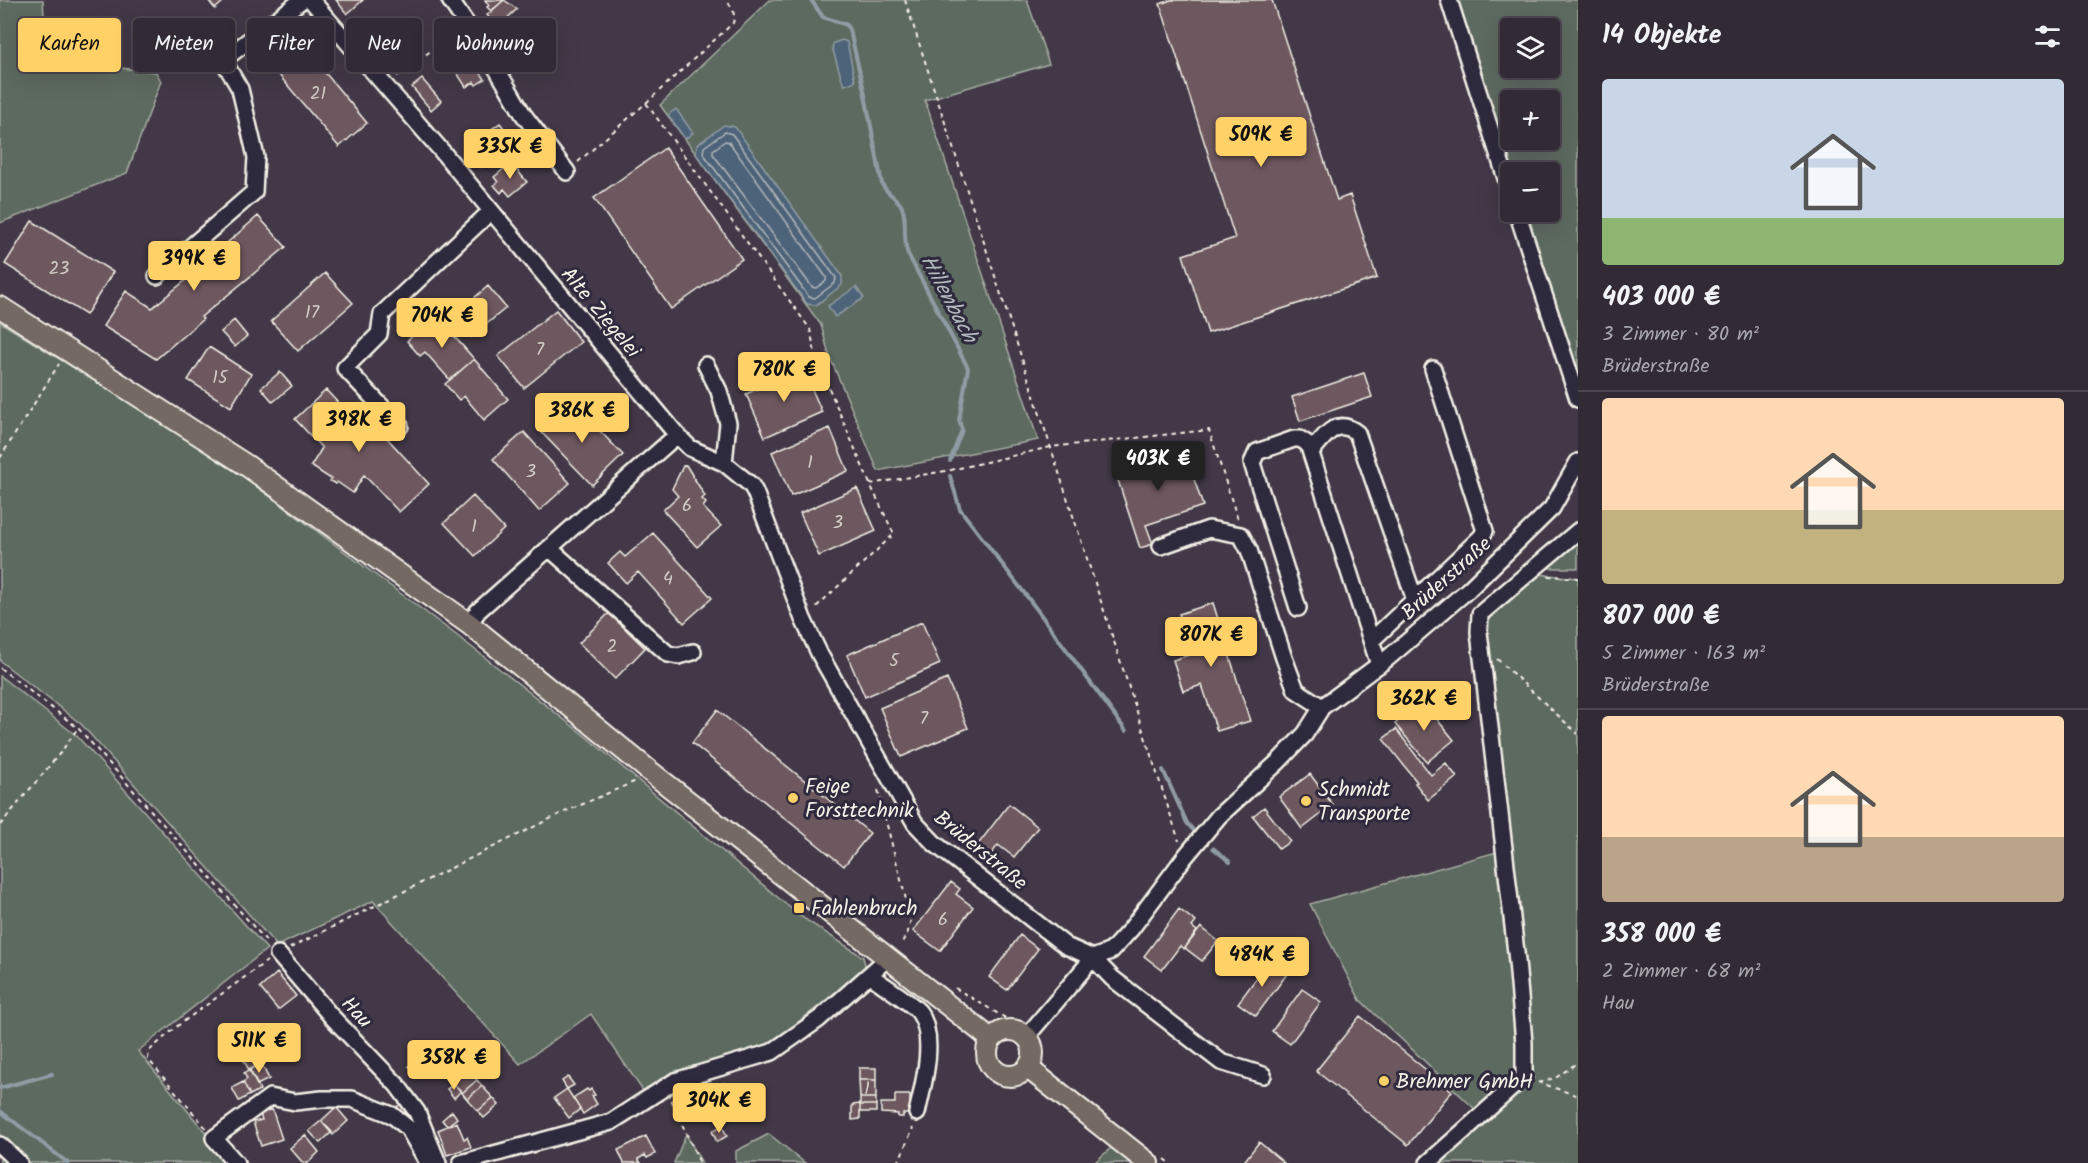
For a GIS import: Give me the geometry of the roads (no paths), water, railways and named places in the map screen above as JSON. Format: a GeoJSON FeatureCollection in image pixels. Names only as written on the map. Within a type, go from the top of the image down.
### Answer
{"type":"FeatureCollection","features":[{"type":"Feature","properties":{"kind":"main road"},"geometry":{"type":"LineString","coordinates":[[0,307],[246,465],[469,624],[652,773],[992,1039]]}},
{"type":"Feature","properties":{"kind":"main road"},"geometry":{"type":"LineString","coordinates":[[1006,1030],[1014,1030],[1027,1036],[1034,1049],[1034,1056],[1028,1068],[1020,1075],[1012,1077],[996,1072],[987,1059],[987,1051],[992,1039],[999,1032],[1006,1030]]}},
{"type":"Feature","properties":{"kind":"main road"},"geometry":{"type":"LineString","coordinates":[[1028,1068],[1148,1163]]}},
{"type":"Feature","properties":{"kind":"street"},"geometry":{"type":"LineString","coordinates":[[157,276],[254,192],[256,157],[240,89],[223,60],[302,0]]}},
{"type":"Feature","properties":{"kind":"street","name":"Alte Ziegelei"},"geometry":{"type":"LineString","coordinates":[[311,0],[440,149],[677,435]]}},
{"type":"Feature","properties":{"kind":"street"},"geometry":{"type":"LineString","coordinates":[[1449,0],[1501,162]]}},
{"type":"Feature","properties":{"kind":"street"},"geometry":{"type":"LineString","coordinates":[[451,1],[495,66],[523,114],[567,172]]}},
{"type":"Feature","properties":{"kind":"street"},"geometry":{"type":"LineString","coordinates":[[400,426],[345,368],[380,334],[382,314],[490,212]]}},
{"type":"Feature","properties":{"kind":"street"},"geometry":{"type":"LineString","coordinates":[[1520,222],[1578,399]]}},
{"type":"Feature","properties":{"kind":"street"},"geometry":{"type":"LineString","coordinates":[[706,365],[719,392],[728,423],[724,464]]}},
{"type":"Feature","properties":{"kind":"street"},"geometry":{"type":"LineString","coordinates":[[1372,640],[1485,531],[1433,369]]}},
{"type":"Feature","properties":{"kind":"street"},"geometry":{"type":"LineString","coordinates":[[1311,452],[1326,434],[1336,428],[1346,427],[1357,433],[1414,600]]}},
{"type":"Feature","properties":{"kind":"street"},"geometry":{"type":"LineString","coordinates":[[469,624],[478,611],[677,435]]}},
{"type":"Feature","properties":{"kind":"street","name":"Brüderstraße"},"geometry":{"type":"LineString","coordinates":[[677,435],[690,448],[724,464],[751,485],[803,619],[820,655],[915,823],[934,843],[1066,946],[1093,958],[1111,951],[1131,929],[1184,858],[1219,816],[1305,734],[1322,707],[1379,665],[1469,589],[1552,508],[1578,462]]}},
{"type":"Feature","properties":{"kind":"street"},"geometry":{"type":"LineString","coordinates":[[1298,608],[1252,463],[1257,452],[1294,439],[1304,440],[1308,444],[1379,665]]}},
{"type":"Feature","properties":{"kind":"street"},"geometry":{"type":"LineString","coordinates":[[1161,546],[1209,529],[1241,535],[1249,549],[1296,690],[1322,707]]}},
{"type":"Feature","properties":{"kind":"street"},"geometry":{"type":"LineString","coordinates":[[1428,1163],[1524,1077],[1524,1042],[1517,961],[1479,632],[1480,614],[1578,531]]}},
{"type":"Feature","properties":{"kind":"street"},"geometry":{"type":"LineString","coordinates":[[549,548],[668,654],[678,656],[693,652]]}},
{"type":"Feature","properties":{"kind":"street","name":"Hau"},"geometry":{"type":"LineString","coordinates":[[278,954],[331,1016],[397,1085],[417,1112],[438,1163]]}},
{"type":"Feature","properties":{"kind":"street"},"geometry":{"type":"LineString","coordinates":[[461,1163],[611,1122],[670,1084],[772,1052],[819,1019],[888,958]]}},
{"type":"Feature","properties":{"kind":"street"},"geometry":{"type":"LineString","coordinates":[[1027,1036],[1093,958],[1112,978],[1221,1062],[1263,1075]]}},
{"type":"Feature","properties":{"kind":"street"},"geometry":{"type":"LineString","coordinates":[[870,975],[918,1012],[928,1032],[927,1057],[917,1113]]}},
{"type":"Feature","properties":{"kind":"street"},"geometry":{"type":"LineString","coordinates":[[236,1163],[214,1138],[270,1097],[295,1102],[322,1099],[352,1100],[392,1115],[408,1128],[428,1163]]}},
{"type":"Feature","properties":{"kind":"street"},"geometry":{"type":"LineString","coordinates":[[0,1145],[19,1163]]}},
{"type":"Feature","properties":{"kind":"water"},"geometry":{"type":"Polygon","coordinates":[[[842,40],[847,42],[855,81],[845,85],[832,47],[834,43],[842,40]]]}},
{"type":"Feature","properties":{"kind":"water"},"geometry":{"type":"Polygon","coordinates":[[[676,109],[693,133],[685,139],[668,115],[676,109]]]}},
{"type":"Feature","properties":{"kind":"water"},"geometry":{"type":"Polygon","coordinates":[[[724,125],[735,127],[842,276],[842,285],[816,305],[807,304],[696,154],[697,145],[724,125]]]}},
{"type":"Feature","properties":{"kind":"water"},"geometry":{"type":"Polygon","coordinates":[[[856,287],[864,298],[835,317],[828,306],[856,287]]]}},
{"type":"Feature","properties":{"kind":"waterway","name":"Hillenbach"},"geometry":{"type":"LineString","coordinates":[[811,0],[823,17],[847,25],[865,95],[882,184],[901,205],[908,254],[968,368],[959,420],[962,430],[950,461]]}},
{"type":"Feature","properties":{"kind":"waterway","name":"Hillenbach"},"geometry":{"type":"LineString","coordinates":[[950,476],[960,509],[1126,731]]}},
{"type":"Feature","properties":{"kind":"waterway","name":"Hillenbach"},"geometry":{"type":"LineString","coordinates":[[1163,770],[1187,823],[1193,830]]}},
{"type":"Feature","properties":{"kind":"waterway","name":"Hillenbach"},"geometry":{"type":"LineString","coordinates":[[1213,848],[1230,862]]}},
{"type":"Feature","properties":{"kind":"waterway"},"geometry":{"type":"LineString","coordinates":[[0,1088],[52,1074]]}},
{"type":"Feature","properties":{"kind":"waterway"},"geometry":{"type":"LineString","coordinates":[[0,1111],[68,1163]]}},
{"type":"Feature","properties":{"kind":"place","name":"Feige Forsttechnik"},"geometry":{"type":"Point","coordinates":[793,798]}},
{"type":"Feature","properties":{"kind":"place","name":"Schmidt Transporte"},"geometry":{"type":"Point","coordinates":[1306,801]}},
{"type":"Feature","properties":{"kind":"place","name":"Fahlenbruch"},"geometry":{"type":"Point","coordinates":[799,908]}},
{"type":"Feature","properties":{"kind":"place","name":"Brehmer GmbH"},"geometry":{"type":"Point","coordinates":[1384,1081]}}]}
